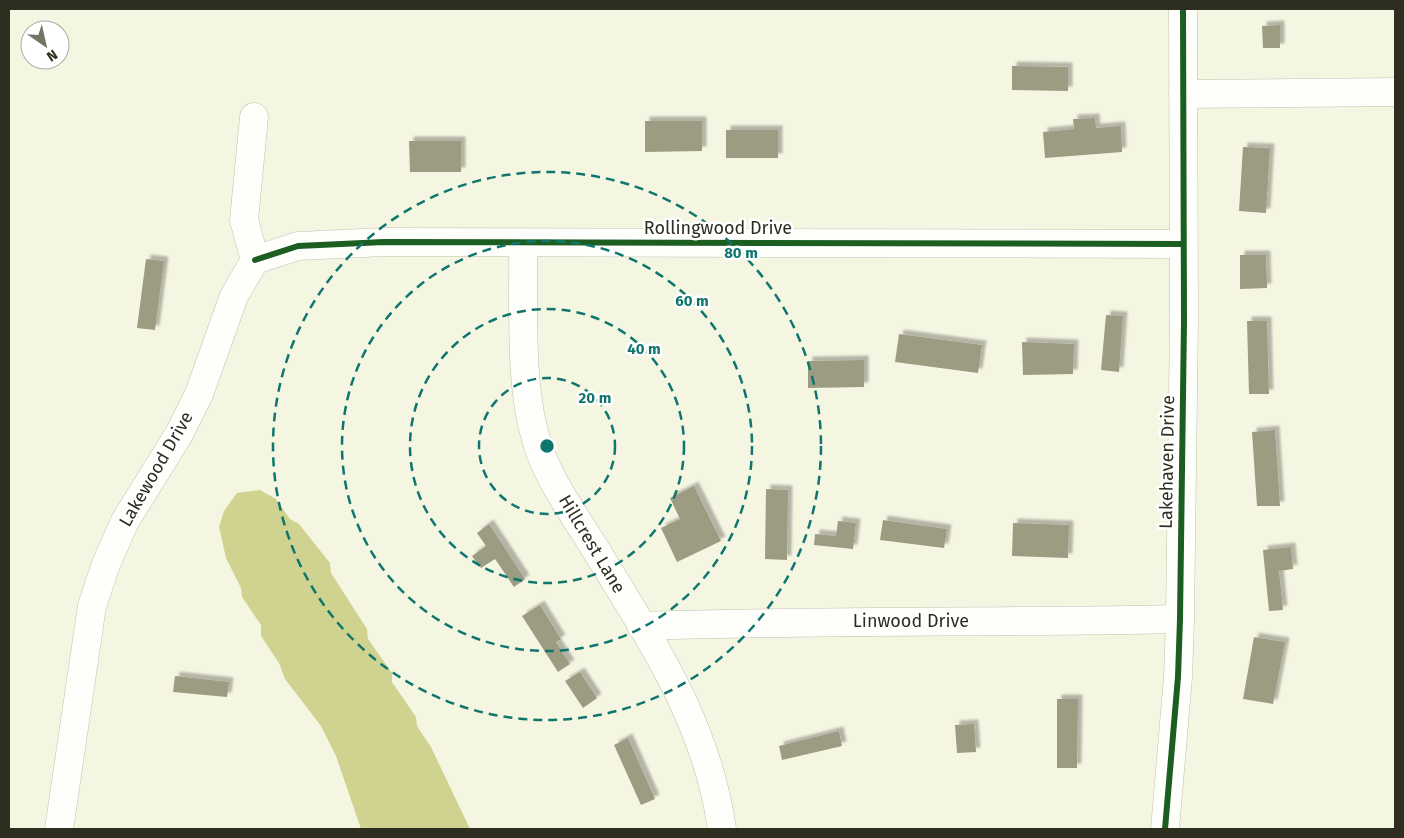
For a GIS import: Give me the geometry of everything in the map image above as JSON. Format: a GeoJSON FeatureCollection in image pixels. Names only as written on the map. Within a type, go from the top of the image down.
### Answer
{"type":"FeatureCollection","features":[{"type":"Feature","properties":{"kind":"street","name":"Lakehaven Drive"},"geometry":{"type":"LineString","coordinates":[[1165,829],[1178,677],[1180,619],[1184,321],[1183,9]]}},
{"type":"Feature","properties":{"kind":"street"},"geometry":{"type":"LineString","coordinates":[[1183,94],[1395,92]]}},
{"type":"Feature","properties":{"kind":"street"},"geometry":{"type":"LineString","coordinates":[[254,117],[244,220],[255,260]]}},
{"type":"Feature","properties":{"kind":"street","name":"Rollingwood Drive"},"geometry":{"type":"LineString","coordinates":[[255,260],[298,246],[384,242],[1183,244]]}},
{"type":"Feature","properties":{"kind":"street","name":"Hillcrest Lane"},"geometry":{"type":"LineString","coordinates":[[523,243],[528,408],[536,441],[556,484],[672,675],[702,744],[717,793],[722,829]]}},
{"type":"Feature","properties":{"kind":"street","name":"Lakewood Drive"},"geometry":{"type":"LineString","coordinates":[[59,829],[92,606],[106,564],[125,521],[179,434],[199,394],[234,296],[255,260]]}},
{"type":"Feature","properties":{"kind":"street","name":"Linwood Drive"},"geometry":{"type":"LineString","coordinates":[[641,626],[806,621],[1180,619]]}},
{"type":"Feature","properties":{"kind":"shaded area"},"geometry":{"type":"Polygon","coordinates":[[[260,490],[276,499],[290,519],[299,524],[330,563],[331,573],[367,629],[368,639],[392,673],[392,682],[416,717],[417,726],[431,747],[470,829],[361,829],[336,756],[321,726],[285,679],[279,663],[261,636],[261,625],[242,597],[241,588],[226,558],[219,527],[224,511],[237,493],[260,490]]]}},
{"type":"Feature","properties":{"kind":"building"},"geometry":{"type":"Polygon","coordinates":[[[1280,25],[1280,48],[1263,48],[1262,26],[1280,25]]]}},
{"type":"Feature","properties":{"kind":"building"},"geometry":{"type":"Polygon","coordinates":[[[1012,66],[1068,67],[1068,91],[1012,90],[1012,66]]]}},
{"type":"Feature","properties":{"kind":"building"},"geometry":{"type":"Polygon","coordinates":[[[1095,118],[1096,128],[1121,126],[1122,152],[1045,158],[1043,132],[1074,129],[1073,119],[1095,118]]]}},
{"type":"Feature","properties":{"kind":"building"},"geometry":{"type":"Polygon","coordinates":[[[645,121],[702,121],[702,151],[645,152],[645,121]]]}},
{"type":"Feature","properties":{"kind":"building"},"geometry":{"type":"Polygon","coordinates":[[[726,130],[778,130],[778,158],[726,158],[726,130]]]}},
{"type":"Feature","properties":{"kind":"building"},"geometry":{"type":"Polygon","coordinates":[[[409,141],[461,141],[461,172],[410,172],[409,141]]]}},
{"type":"Feature","properties":{"kind":"building"},"geometry":{"type":"Polygon","coordinates":[[[1243,147],[1270,148],[1266,213],[1239,211],[1243,147]]]}},
{"type":"Feature","properties":{"kind":"building"},"geometry":{"type":"Polygon","coordinates":[[[1240,255],[1266,255],[1267,288],[1240,289],[1240,255]]]}},
{"type":"Feature","properties":{"kind":"building"},"geometry":{"type":"Polygon","coordinates":[[[146,259],[164,261],[155,330],[137,328],[146,259]]]}},
{"type":"Feature","properties":{"kind":"building"},"geometry":{"type":"Polygon","coordinates":[[[1106,315],[1123,316],[1119,372],[1101,370],[1106,315]]]}},
{"type":"Feature","properties":{"kind":"building"},"geometry":{"type":"Polygon","coordinates":[[[1247,321],[1267,321],[1269,394],[1249,394],[1247,321]]]}},
{"type":"Feature","properties":{"kind":"building"},"geometry":{"type":"Polygon","coordinates":[[[899,334],[982,345],[978,373],[895,362],[899,334]]]}},
{"type":"Feature","properties":{"kind":"building"},"geometry":{"type":"Polygon","coordinates":[[[1022,342],[1074,344],[1073,374],[1023,375],[1022,342]]]}},
{"type":"Feature","properties":{"kind":"building"},"geometry":{"type":"Polygon","coordinates":[[[864,360],[864,387],[808,388],[808,361],[864,360]]]}},
{"type":"Feature","properties":{"kind":"building"},"geometry":{"type":"Polygon","coordinates":[[[1275,430],[1280,506],[1257,506],[1252,432],[1275,430]]]}},
{"type":"Feature","properties":{"kind":"building"},"geometry":{"type":"Polygon","coordinates":[[[694,486],[721,541],[677,562],[661,528],[680,519],[670,498],[694,486]]]}},
{"type":"Feature","properties":{"kind":"building"},"geometry":{"type":"Polygon","coordinates":[[[766,489],[788,490],[787,560],[765,559],[766,489]]]}},
{"type":"Feature","properties":{"kind":"building"},"geometry":{"type":"Polygon","coordinates":[[[883,520],[947,529],[944,548],[880,540],[883,520]]]}},
{"type":"Feature","properties":{"kind":"building"},"geometry":{"type":"Polygon","coordinates":[[[838,521],[856,523],[853,549],[814,545],[815,534],[836,536],[838,521]]]}},
{"type":"Feature","properties":{"kind":"building"},"geometry":{"type":"Polygon","coordinates":[[[1013,523],[1069,525],[1068,558],[1012,556],[1013,523]]]}},
{"type":"Feature","properties":{"kind":"building"},"geometry":{"type":"Polygon","coordinates":[[[489,524],[525,579],[514,587],[495,559],[481,568],[472,556],[486,546],[477,533],[489,524]]]}},
{"type":"Feature","properties":{"kind":"building"},"geometry":{"type":"Polygon","coordinates":[[[1291,547],[1293,569],[1279,571],[1283,610],[1269,611],[1263,550],[1291,547]]]}},
{"type":"Feature","properties":{"kind":"building"},"geometry":{"type":"Polygon","coordinates":[[[540,605],[561,639],[556,642],[570,664],[558,672],[522,616],[540,605]]]}},
{"type":"Feature","properties":{"kind":"building"},"geometry":{"type":"Polygon","coordinates":[[[1254,637],[1285,642],[1273,704],[1243,699],[1254,637]]]}},
{"type":"Feature","properties":{"kind":"building"},"geometry":{"type":"Polygon","coordinates":[[[580,672],[597,698],[583,708],[565,681],[580,672]]]}},
{"type":"Feature","properties":{"kind":"building"},"geometry":{"type":"Polygon","coordinates":[[[175,676],[229,682],[227,697],[173,692],[175,676]]]}},
{"type":"Feature","properties":{"kind":"building"},"geometry":{"type":"Polygon","coordinates":[[[1057,699],[1078,699],[1077,768],[1057,768],[1057,699]]]}},
{"type":"Feature","properties":{"kind":"building"},"geometry":{"type":"Polygon","coordinates":[[[974,724],[976,752],[957,753],[955,725],[974,724]]]}},
{"type":"Feature","properties":{"kind":"building"},"geometry":{"type":"Polygon","coordinates":[[[839,731],[842,746],[782,760],[779,746],[839,731]]]}},
{"type":"Feature","properties":{"kind":"building"},"geometry":{"type":"Polygon","coordinates":[[[628,738],[655,799],[641,805],[614,745],[628,738]]]}},
{"type":"Feature","properties":{"kind":"cycle path"},"geometry":{"type":"LineString","coordinates":[[1165,829],[1178,677],[1180,619],[1184,321],[1183,9]]}},
{"type":"Feature","properties":{"kind":"cycle path"},"geometry":{"type":"LineString","coordinates":[[255,260],[298,246],[384,242],[1183,244]]}}]}
